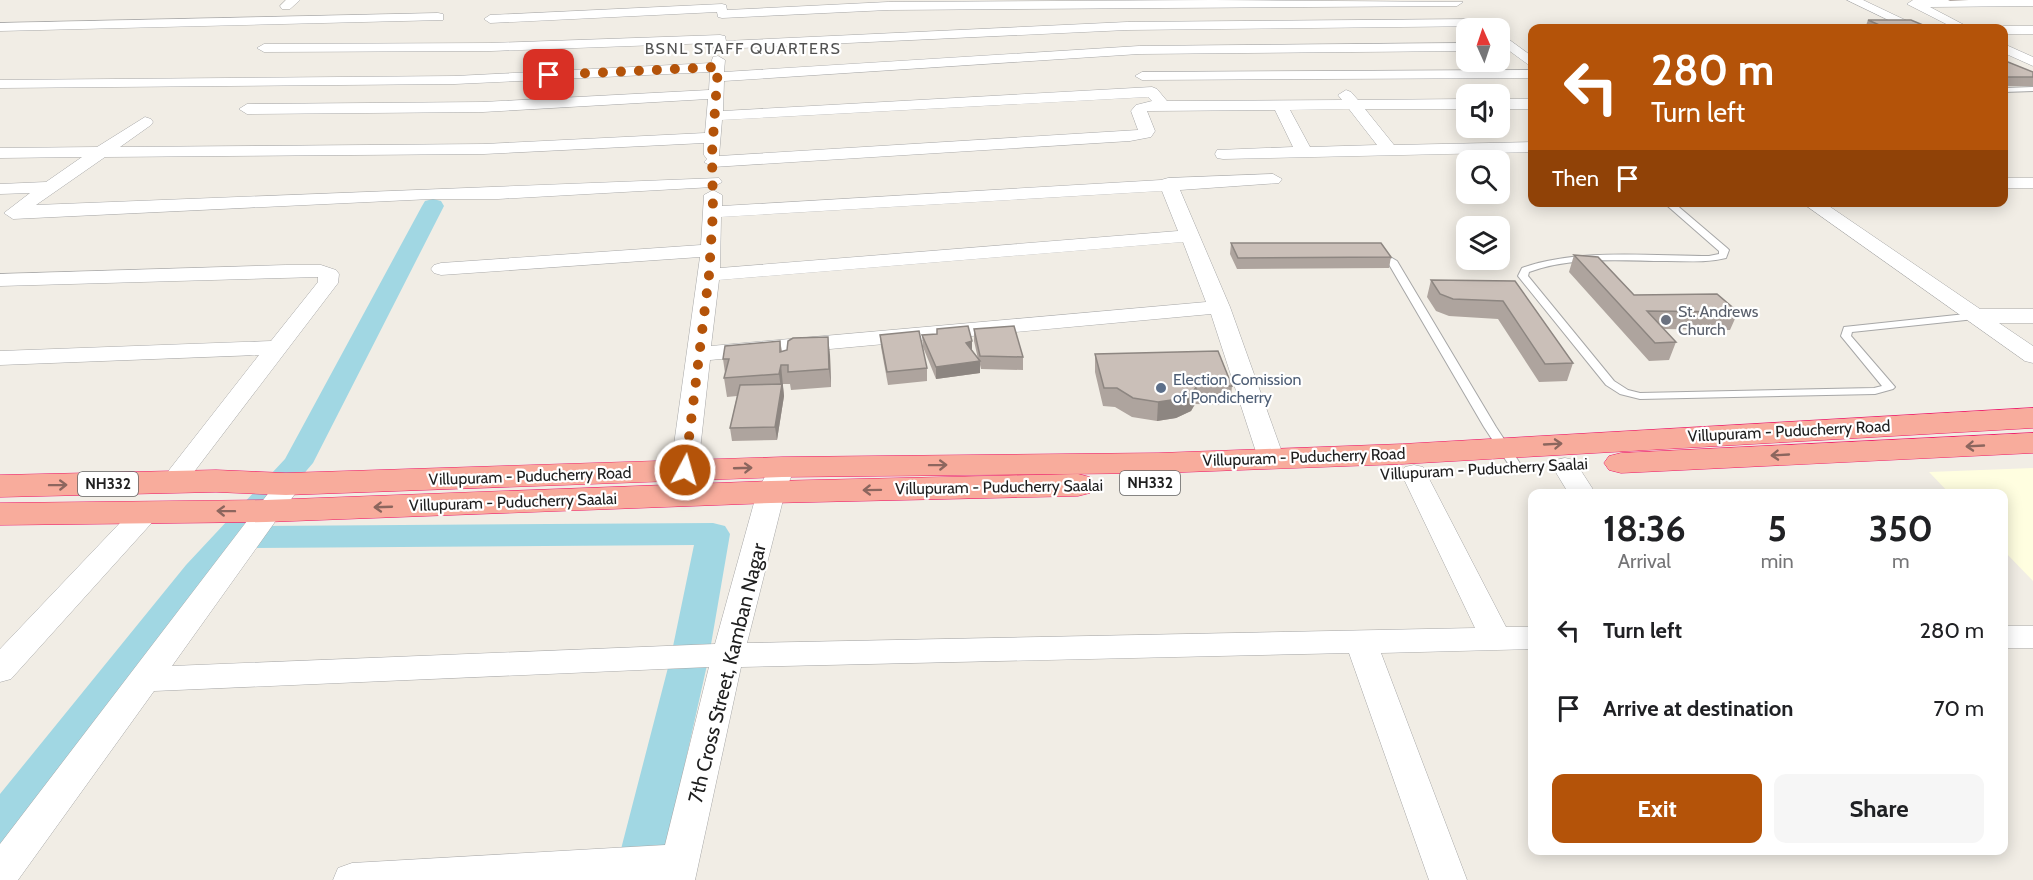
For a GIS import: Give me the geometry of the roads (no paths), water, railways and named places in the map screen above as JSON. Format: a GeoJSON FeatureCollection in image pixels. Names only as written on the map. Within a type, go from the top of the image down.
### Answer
{"type":"FeatureCollection","features":[{"type":"Feature","properties":{"kind":"highway","name":"Villupuram - Puducherry Road"},"geometry":{"type":"LineString","coordinates":[[1177,472],[1271,458],[1510,457],[2033,418]]}},
{"type":"Feature","properties":{"kind":"highway","name":"Villupuram - Puducherry Saalai"},"geometry":{"type":"LineString","coordinates":[[0,486],[179,496],[277,498],[776,479],[1177,472],[1414,473],[1510,457],[1565,466],[2033,443]]}},
{"type":"Feature","properties":{"kind":"highway","name":"Villupuram - Puducherry Saalai"},"geometry":{"type":"LineString","coordinates":[[0,514],[147,511],[216,481],[277,498]]}},
{"type":"Feature","properties":{"kind":"street"},"geometry":{"type":"LineString","coordinates":[[1853,0],[1906,24]]}},
{"type":"Feature","properties":{"kind":"street"},"geometry":{"type":"LineString","coordinates":[[490,19],[722,7],[1456,1],[1476,18]]}},
{"type":"Feature","properties":{"kind":"street"},"geometry":{"type":"LineString","coordinates":[[1955,24],[1913,4],[2033,2]]}},
{"type":"Feature","properties":{"kind":"street"},"geometry":{"type":"LineString","coordinates":[[1274,3],[1311,48],[1328,75],[1389,150]]}},
{"type":"Feature","properties":{"kind":"street"},"geometry":{"type":"LineString","coordinates":[[285,4],[309,5]]}},
{"type":"Feature","properties":{"kind":"street"},"geometry":{"type":"LineString","coordinates":[[1118,4],[1139,50],[1142,76],[1164,106]]}},
{"type":"Feature","properties":{"kind":"street"},"geometry":{"type":"LineString","coordinates":[[683,483],[697,354],[709,275],[722,7]]}},
{"type":"Feature","properties":{"kind":"street"},"geometry":{"type":"LineString","coordinates":[[0,14],[83,12]]}},
{"type":"Feature","properties":{"kind":"street"},"geometry":{"type":"LineString","coordinates":[[0,27],[438,18]]}},
{"type":"Feature","properties":{"kind":"street"},"geometry":{"type":"LineString","coordinates":[[291,21],[264,48],[491,47],[720,42],[1127,26],[1292,24],[1456,26]]}},
{"type":"Feature","properties":{"kind":"street"},"geometry":{"type":"LineString","coordinates":[[2008,30],[2033,30]]}},
{"type":"Feature","properties":{"kind":"street"},"geometry":{"type":"LineString","coordinates":[[247,109],[483,107],[535,104],[717,79],[1016,56],[1139,50],[1456,47]]}},
{"type":"Feature","properties":{"kind":"street"},"geometry":{"type":"LineString","coordinates":[[1510,50],[1528,61]]}},
{"type":"Feature","properties":{"kind":"street"},"geometry":{"type":"LineString","coordinates":[[2008,50],[2033,62]]}},
{"type":"Feature","properties":{"kind":"street"},"geometry":{"type":"LineString","coordinates":[[1016,56],[1031,87]]}},
{"type":"Feature","properties":{"kind":"street"},"geometry":{"type":"LineString","coordinates":[[2014,69],[2033,77]]}},
{"type":"Feature","properties":{"kind":"street"},"geometry":{"type":"LineString","coordinates":[[1142,76],[1528,74]]}},
{"type":"Feature","properties":{"kind":"street"},"geometry":{"type":"LineString","coordinates":[[0,84],[503,78],[549,75],[717,79]]}},
{"type":"Feature","properties":{"kind":"street"},"geometry":{"type":"LineString","coordinates":[[715,116],[1031,87],[1152,92]]}},
{"type":"Feature","properties":{"kind":"street"},"geometry":{"type":"LineString","coordinates":[[7,217],[431,194],[498,194],[713,172],[1130,136],[1145,134],[1147,131],[1139,111],[1141,108],[1164,106],[1456,104]]}},
{"type":"Feature","properties":{"kind":"street"},"geometry":{"type":"LineString","coordinates":[[1510,104],[1528,104]]}},
{"type":"Feature","properties":{"kind":"street"},"geometry":{"type":"LineString","coordinates":[[1280,105],[1304,152]]}},
{"type":"Feature","properties":{"kind":"street"},"geometry":{"type":"LineString","coordinates":[[7,217],[145,122]]}},
{"type":"Feature","properties":{"kind":"street"},"geometry":{"type":"LineString","coordinates":[[0,153],[484,149],[714,138]]}},
{"type":"Feature","properties":{"kind":"street"},"geometry":{"type":"LineString","coordinates":[[1223,154],[1528,147]]}},
{"type":"Feature","properties":{"kind":"street"},"geometry":{"type":"LineString","coordinates":[[713,212],[1168,183],[1273,179]]}},
{"type":"Feature","properties":{"kind":"street"},"geometry":{"type":"LineString","coordinates":[[1168,183],[1219,307],[1271,458]]}},
{"type":"Feature","properties":{"kind":"street"},"geometry":{"type":"LineString","coordinates":[[2008,183],[2033,183]]}},
{"type":"Feature","properties":{"kind":"street"},"geometry":{"type":"LineString","coordinates":[[0,189],[50,187]]}},
{"type":"Feature","properties":{"kind":"street"},"geometry":{"type":"LineString","coordinates":[[1817,207],[2033,356]]}},
{"type":"Feature","properties":{"kind":"street"},"geometry":{"type":"LineString","coordinates":[[709,275],[1188,236]]}},
{"type":"Feature","properties":{"kind":"street"},"geometry":{"type":"LineString","coordinates":[[441,269],[710,250]]}},
{"type":"Feature","properties":{"kind":"street"},"geometry":{"type":"LineString","coordinates":[[0,280],[286,271],[321,271],[329,274],[328,283],[278,348],[179,496]]}},
{"type":"Feature","properties":{"kind":"street"},"geometry":{"type":"LineString","coordinates":[[697,354],[1219,307]]}},
{"type":"Feature","properties":{"kind":"street"},"geometry":{"type":"LineString","coordinates":[[1975,316],[2033,316]]}},
{"type":"Feature","properties":{"kind":"street"},"geometry":{"type":"LineString","coordinates":[[0,358],[278,348]]}},
{"type":"Feature","properties":{"kind":"street"},"geometry":{"type":"LineString","coordinates":[[1565,466],[1580,489]]}},
{"type":"Feature","properties":{"kind":"street"},"geometry":{"type":"LineString","coordinates":[[1414,473],[1496,638]]}},
{"type":"Feature","properties":{"kind":"street","name":"7th Cross Street, Kamban Nagar"},"geometry":{"type":"LineString","coordinates":[[679,871],[728,656],[776,479]]}},
{"type":"Feature","properties":{"kind":"street"},"geometry":{"type":"LineString","coordinates":[[0,874],[277,498]]}},
{"type":"Feature","properties":{"kind":"street"},"geometry":{"type":"LineString","coordinates":[[0,670],[147,511]]}},
{"type":"Feature","properties":{"kind":"street"},"geometry":{"type":"LineString","coordinates":[[2008,637],[2033,637]]}},
{"type":"Feature","properties":{"kind":"street"},"geometry":{"type":"LineString","coordinates":[[145,680],[728,656],[1528,638]]}},
{"type":"Feature","properties":{"kind":"street"},"geometry":{"type":"LineString","coordinates":[[1361,643],[1448,880]]}},
{"type":"Feature","properties":{"kind":"street"},"geometry":{"type":"LineString","coordinates":[[352,880],[587,867],[679,871]]}},
{"type":"Feature","properties":{"kind":"lane"},"geometry":{"type":"LineString","coordinates":[[2008,90],[2033,89]]}},
{"type":"Feature","properties":{"kind":"lane"},"geometry":{"type":"LineString","coordinates":[[1673,207],[1724,250],[1723,256],[1709,259],[1571,261],[1533,265],[1525,270],[1523,276],[1611,383],[1624,392],[1640,396],[1875,391],[1888,387],[1846,336],[1848,329],[1975,316]]}},
{"type":"Feature","properties":{"kind":"lane"},"geometry":{"type":"LineString","coordinates":[[1392,261],[1510,457]]}},
{"type":"Feature","properties":{"kind":"waterway"},"geometry":{"type":"LineString","coordinates":[[231,537],[298,463],[433,206]]}},
{"type":"Feature","properties":{"kind":"waterway"},"geometry":{"type":"LineString","coordinates":[[231,537],[713,534],[690,656],[636,880]]}},
{"type":"Feature","properties":{"kind":"waterway"},"geometry":{"type":"LineString","coordinates":[[0,826],[198,573],[231,537]]}},
{"type":"Feature","properties":{"kind":"place","name":"St. Andrews Church"},"geometry":{"type":"Point","coordinates":[1666,320]}},
{"type":"Feature","properties":{"kind":"place","name":"Election Comission of Pondicherry"},"geometry":{"type":"Point","coordinates":[1161,388]}},
{"type":"Feature","properties":{"kind":"district","name":"BSNL STAFF QUARTERS"},"geometry":{"type":"Point","coordinates":[743,48]}}]}
